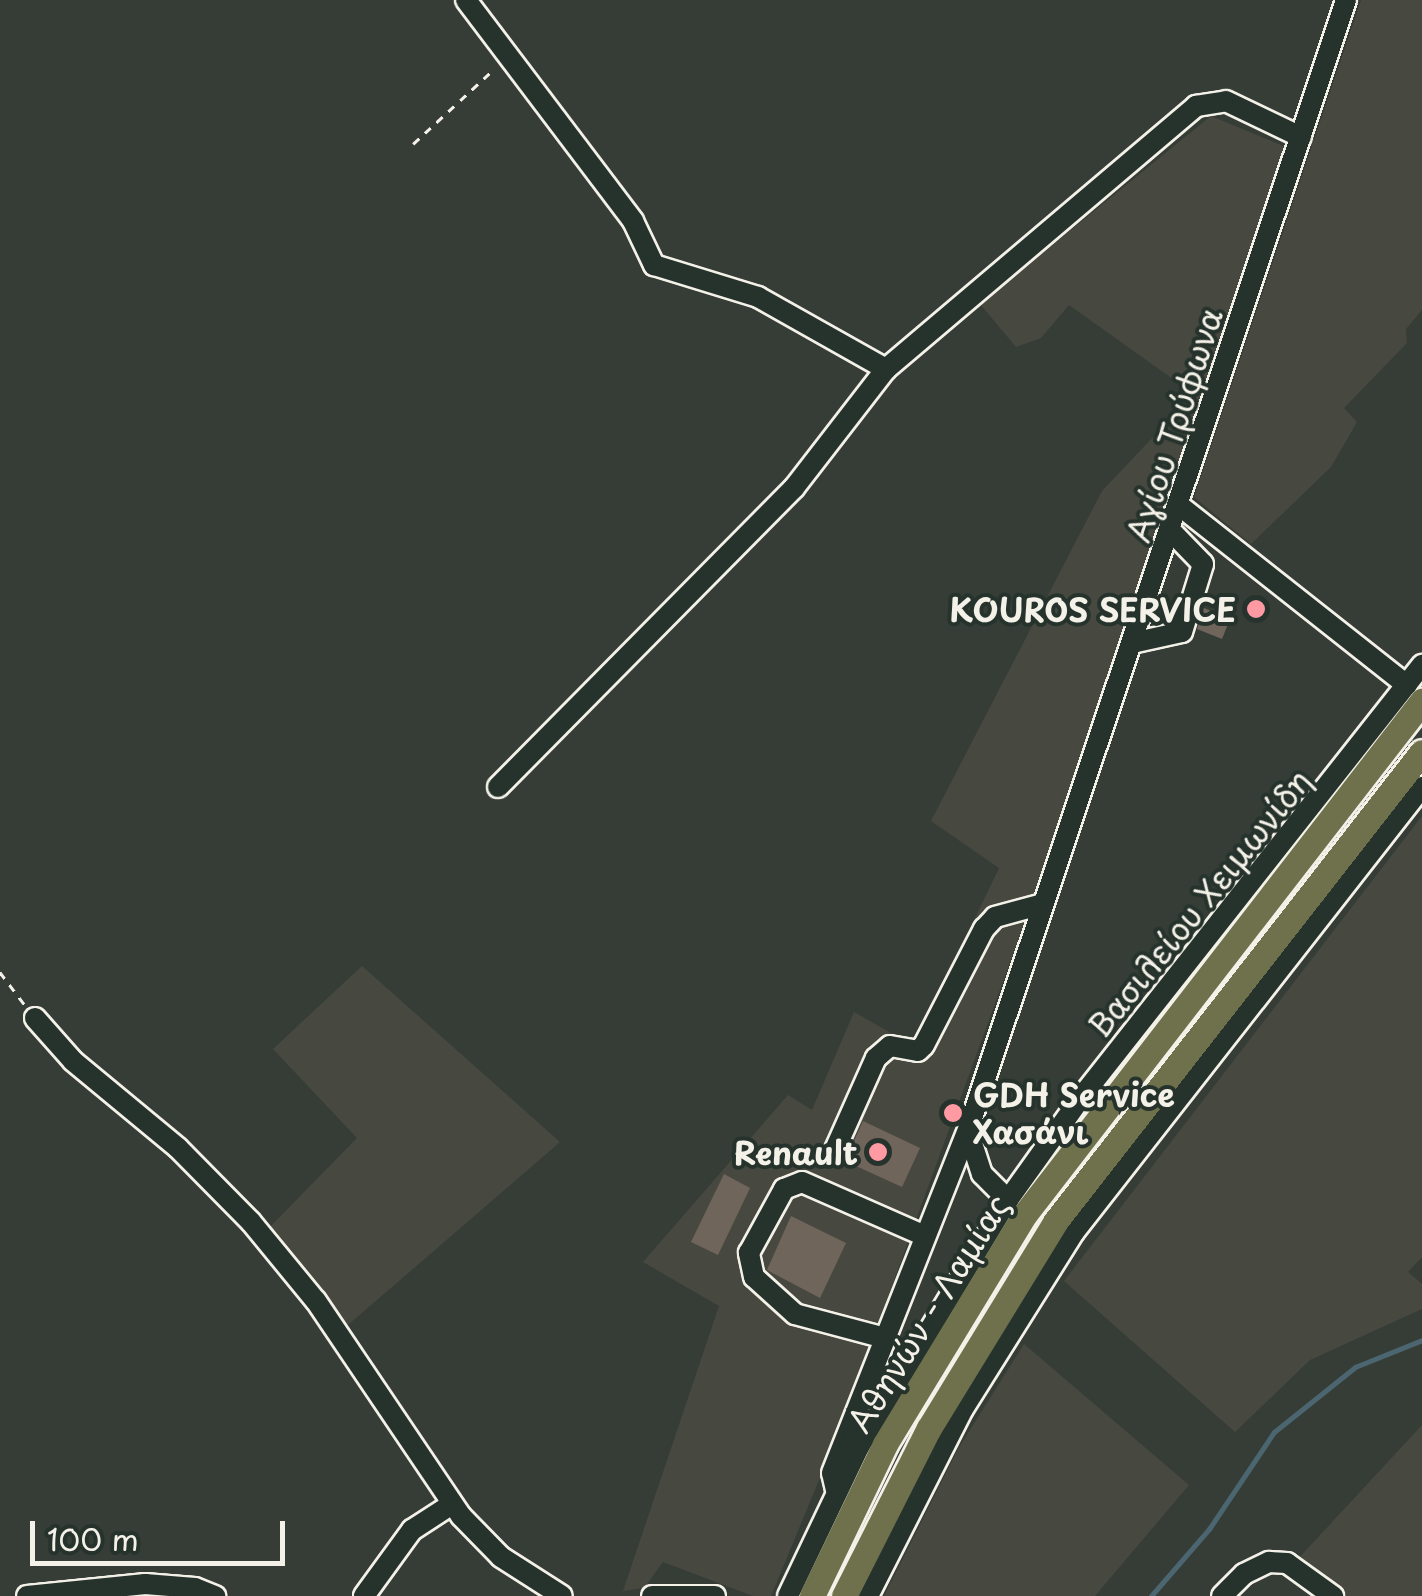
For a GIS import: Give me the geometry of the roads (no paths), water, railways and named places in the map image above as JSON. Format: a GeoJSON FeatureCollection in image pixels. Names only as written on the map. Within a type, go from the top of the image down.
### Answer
{"type":"FeatureCollection","features":[{"type":"Feature","properties":{"kind":"main road","name":"Αθηνών - Λαμίας"},"geometry":{"type":"LineString","coordinates":[[812,1596],[885,1444],[1025,1214],[1414,693]]}},
{"type":"Feature","properties":{"kind":"main road","name":"Αθηνών - Λαμίας"},"geometry":{"type":"LineString","coordinates":[[844,1596],[915,1454],[1056,1222],[1422,752]]}},
{"type":"Feature","properties":{"kind":"street"},"geometry":{"type":"LineString","coordinates":[[466,0],[633,221],[654,265],[758,297],[886,369]]}},
{"type":"Feature","properties":{"kind":"street","name":"Αγίου Τρύφωνα"},"geometry":{"type":"LineString","coordinates":[[836,1490],[832,1474],[968,1130],[1180,506],[1346,0]]}},
{"type":"Feature","properties":{"kind":"street"},"geometry":{"type":"LineString","coordinates":[[498,786],[794,488],[886,369],[1196,106],[1226,101],[1301,136]]}},
{"type":"Feature","properties":{"kind":"street"},"geometry":{"type":"LineString","coordinates":[[1180,506],[1414,693]]}},
{"type":"Feature","properties":{"kind":"street"},"geometry":{"type":"LineString","coordinates":[[1132,644],[1182,632],[1203,564],[1171,531]]}},
{"type":"Feature","properties":{"kind":"street","name":"Βασιλείου Χειμωνίδη"},"geometry":{"type":"LineString","coordinates":[[788,1596],[836,1490],[1008,1200],[1083,1094],[1414,693],[1422,665]]}},
{"type":"Feature","properties":{"kind":"street"},"geometry":{"type":"LineString","coordinates":[[868,1596],[963,1410],[1074,1232],[1422,787]]}},
{"type":"Feature","properties":{"kind":"street"},"geometry":{"type":"LineString","coordinates":[[833,1154],[876,1058],[890,1046],[918,1051],[984,929],[995,917],[1042,904]]}},
{"type":"Feature","properties":{"kind":"street"},"geometry":{"type":"LineString","coordinates":[[35,1018],[73,1061],[209,1177],[290,1265],[452,1504],[501,1558],[562,1596]]}},
{"type":"Feature","properties":{"kind":"street"},"geometry":{"type":"LineString","coordinates":[[968,1130],[978,1167],[1008,1200]]}},
{"type":"Feature","properties":{"kind":"street"},"geometry":{"type":"LineString","coordinates":[[886,1338],[795,1314],[754,1277],[749,1253],[784,1189],[802,1182],[925,1236]]}},
{"type":"Feature","properties":{"kind":"street"},"geometry":{"type":"LineString","coordinates":[[364,1596],[412,1530],[452,1504]]}},
{"type":"Feature","properties":{"kind":"street"},"geometry":{"type":"LineString","coordinates":[[1222,1596],[1244,1574],[1270,1562],[1288,1564],[1333,1596]]}},
{"type":"Feature","properties":{"kind":"street"},"geometry":{"type":"LineString","coordinates":[[27,1596],[145,1584],[196,1588],[214,1596]]}},
{"type":"Feature","properties":{"kind":"street"},"geometry":{"type":"LineString","coordinates":[[652,1596],[715,1596]]}},
{"type":"Feature","properties":{"kind":"waterway"},"geometry":{"type":"LineString","coordinates":[[1151,1596],[1209,1529],[1274,1432],[1355,1367],[1422,1340]]}},
{"type":"Feature","properties":{"kind":"place","name":"KOUROS SERVICE"},"geometry":{"type":"Point","coordinates":[1256,609]}},
{"type":"Feature","properties":{"kind":"place","name":"GDH Service Χασάνι"},"geometry":{"type":"Point","coordinates":[953,1113]}},
{"type":"Feature","properties":{"kind":"place","name":"Renault"},"geometry":{"type":"Point","coordinates":[878,1152]}}]}
